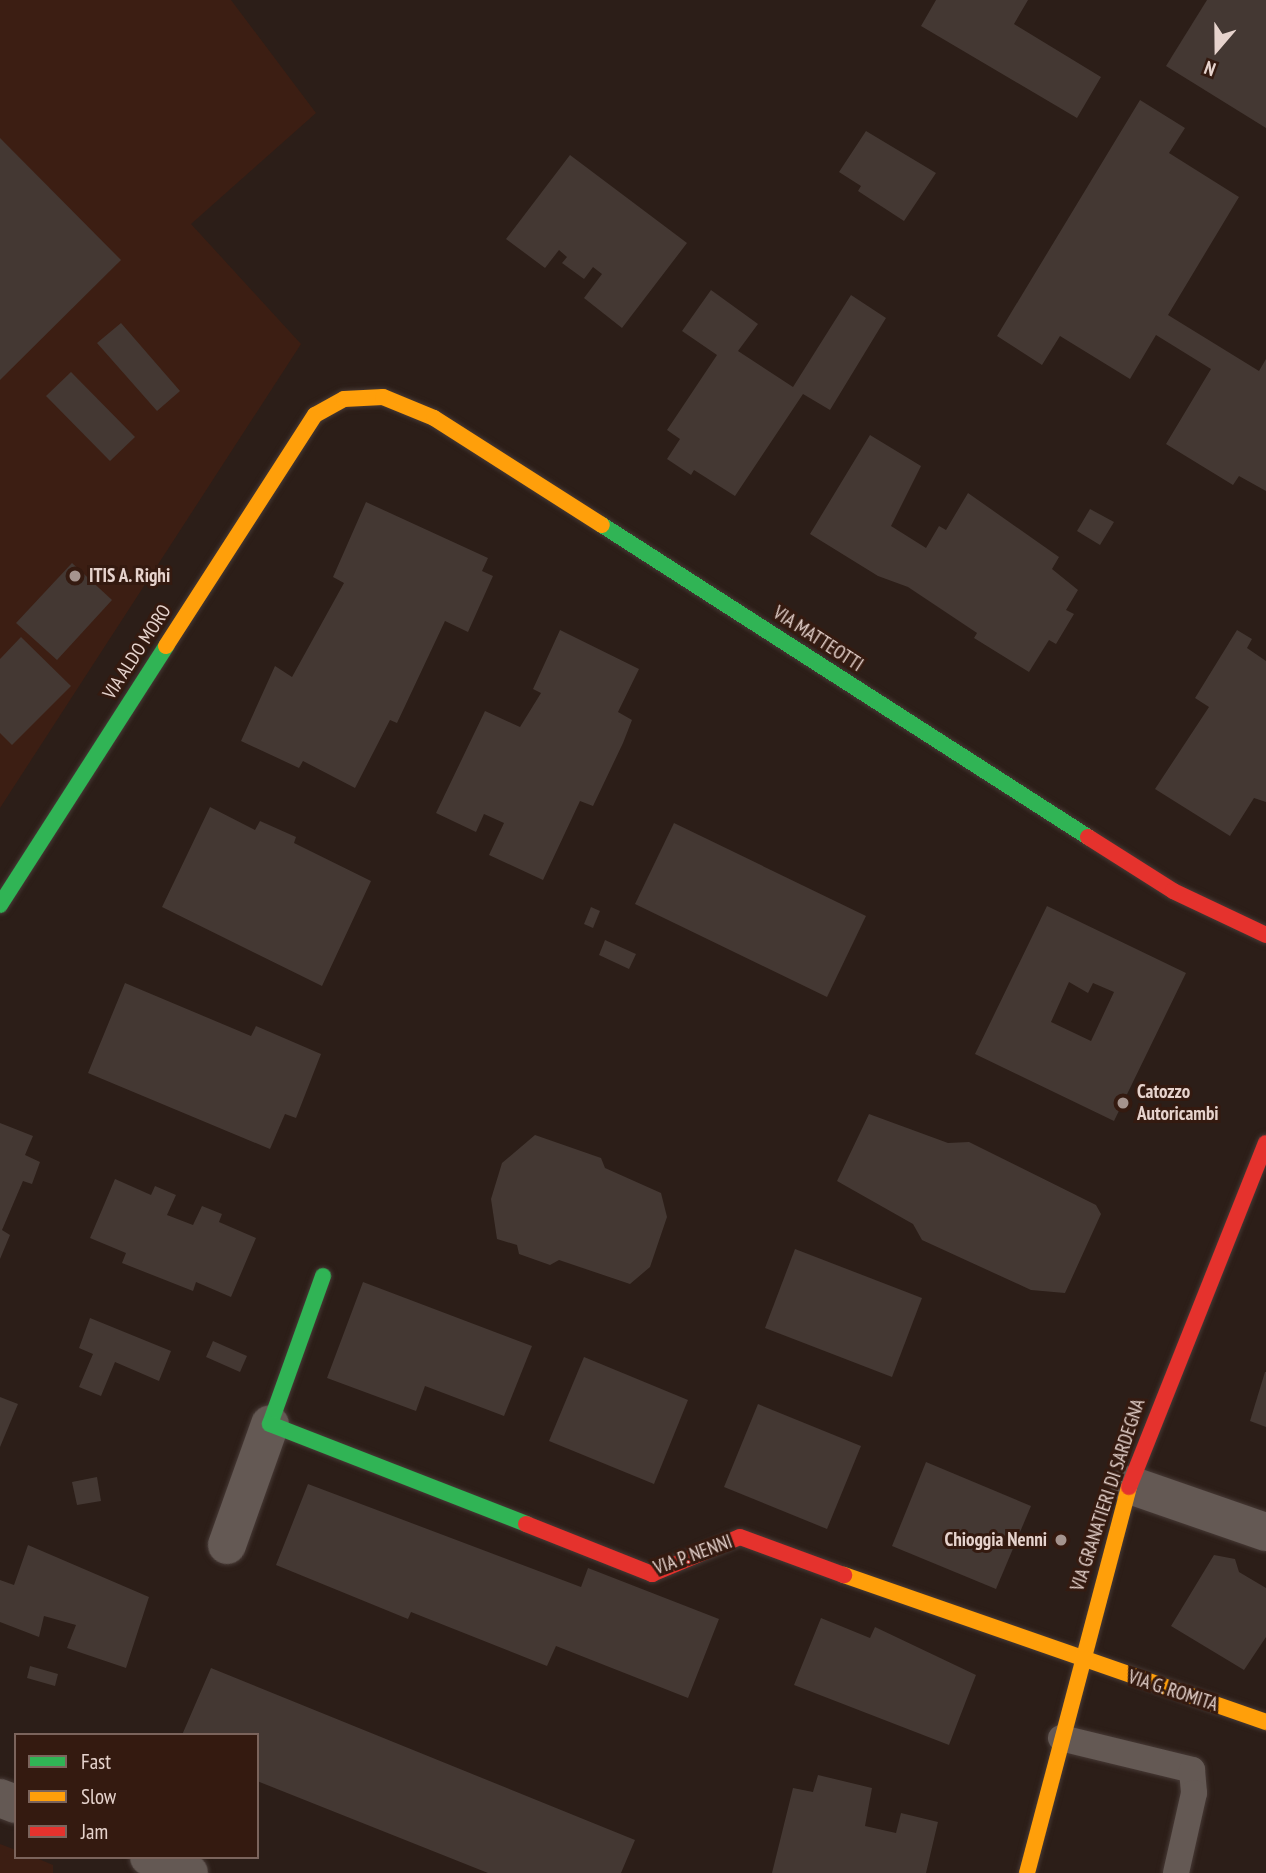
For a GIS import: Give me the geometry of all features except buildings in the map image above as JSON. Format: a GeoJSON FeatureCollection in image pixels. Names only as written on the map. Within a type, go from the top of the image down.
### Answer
{"type":"FeatureCollection","features":[{"type":"Feature","properties":{"kind":"street","name":"VIA MATTEOTTI"},"geometry":{"type":"LineString","coordinates":[[344,398],[383,397],[434,418],[1173,891],[1222,918],[1266,935]]}},
{"type":"Feature","properties":{"kind":"street","name":"VIA ALDO MORO"},"geometry":{"type":"LineString","coordinates":[[0,905],[315,415],[344,398]]}},
{"type":"Feature","properties":{"kind":"street","name":"VIA GRANATIERI DI SARDEGNA"},"geometry":{"type":"LineString","coordinates":[[1027,1873],[1081,1661],[1130,1485],[1256,1195],[1266,1143]]}},
{"type":"Feature","properties":{"kind":"street"},"geometry":{"type":"LineString","coordinates":[[227,1545],[323,1276]]}},
{"type":"Feature","properties":{"kind":"street","name":"VIA P. NENNI"},"geometry":{"type":"LineString","coordinates":[[271,1424],[652,1574],[740,1537],[1081,1661]]}},
{"type":"Feature","properties":{"kind":"street"},"geometry":{"type":"LineString","coordinates":[[1130,1485],[1266,1532]]}},
{"type":"Feature","properties":{"kind":"street","name":"VIA G. ROMITA"},"geometry":{"type":"LineString","coordinates":[[1081,1661],[1266,1722]]}},
{"type":"Feature","properties":{"kind":"street"},"geometry":{"type":"LineString","coordinates":[[154,1859],[189,1873]]}},
{"type":"Feature","properties":{"kind":"lane"},"geometry":{"type":"LineString","coordinates":[[1061,1738],[1192,1770],[1194,1793],[1176,1873]]}},
{"type":"Feature","properties":{"kind":"shaded area","name":"ITIS A. Righi"},"geometry":{"type":"Polygon","coordinates":[[[0,0],[231,0],[316,113],[191,224],[301,344],[0,808],[0,0]]]}},
{"type":"Feature","properties":{"kind":"shaded area"},"geometry":{"type":"Polygon","coordinates":[[[0,1844],[14,1849],[14,1859],[39,1859],[53,1865],[53,1873],[0,1873],[0,1844]]]}},
{"type":"Feature","properties":{"kind":"traffic: fast"},"geometry":{"type":"LineString","coordinates":[[602,525],[1088,837]]}},
{"type":"Feature","properties":{"kind":"traffic: fast"},"geometry":{"type":"LineString","coordinates":[[0,905],[166,646]]}},
{"type":"Feature","properties":{"kind":"traffic: fast"},"geometry":{"type":"LineString","coordinates":[[323,1276],[270,1424],[526,1524]]}},
{"type":"Feature","properties":{"kind":"traffic: slow"},"geometry":{"type":"LineString","coordinates":[[166,646],[315,415],[344,399],[383,397],[434,418],[602,525]]}},
{"type":"Feature","properties":{"kind":"traffic: slow"},"geometry":{"type":"LineString","coordinates":[[1027,1873],[1129,1487]]}},
{"type":"Feature","properties":{"kind":"traffic: slow"},"geometry":{"type":"LineString","coordinates":[[844,1575],[1266,1722]]}},
{"type":"Feature","properties":{"kind":"traffic: jam"},"geometry":{"type":"LineString","coordinates":[[1088,837],[1173,891],[1266,935]]}},
{"type":"Feature","properties":{"kind":"traffic: jam"},"geometry":{"type":"LineString","coordinates":[[1129,1487],[1266,1143]]}},
{"type":"Feature","properties":{"kind":"traffic: jam"},"geometry":{"type":"LineString","coordinates":[[526,1524],[652,1574],[740,1537],[844,1575]]}},
{"type":"Feature","properties":{"kind":"place","name":"ITIS A. Righi"},"geometry":{"type":"Point","coordinates":[75,576]}},
{"type":"Feature","properties":{"kind":"place","name":"Catozzo Autoricambi"},"geometry":{"type":"Point","coordinates":[1123,1103]}},
{"type":"Feature","properties":{"kind":"place","name":"Chioggia Nenni"},"geometry":{"type":"Point","coordinates":[1061,1540]}}]}
